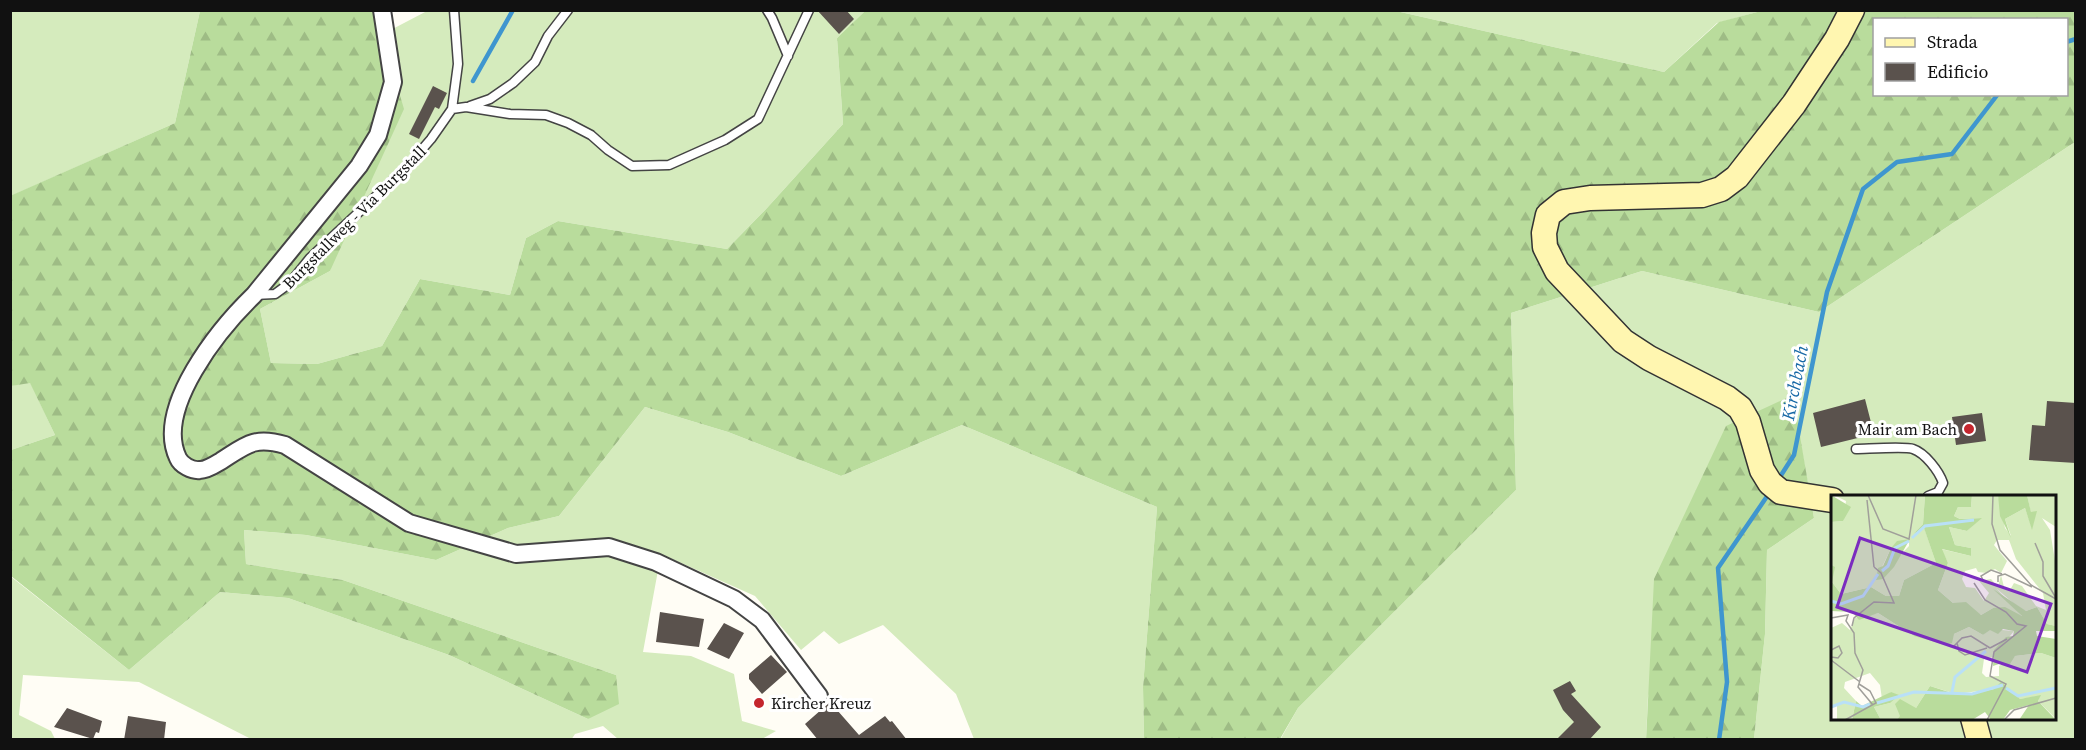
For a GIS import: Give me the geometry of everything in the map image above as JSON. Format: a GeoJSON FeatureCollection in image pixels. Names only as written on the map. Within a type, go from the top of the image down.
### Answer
{"type":"FeatureCollection","features":[{"type":"Feature","properties":{"kind":"street","name":"Burgstallweg - Via Burgstall"},"geometry":{"type":"LineString","coordinates":[[382,10],[393,82],[378,135],[359,166],[254,295],[236,313],[191,374],[174,413],[172,434],[175,452],[180,463],[191,469],[201,470],[215,465],[250,443],[268,440],[285,446],[409,523],[516,554],[609,547],[656,562],[734,599],[762,620],[819,696]]}},
{"type":"Feature","properties":{"kind":"street"},"geometry":{"type":"LineString","coordinates":[[1831,500],[1781,492],[1770,483],[1762,470],[1748,422],[1740,408],[1727,398],[1649,358],[1623,341],[1557,271],[1545,248],[1544,233],[1548,215],[1564,202],[1590,198],[1702,195],[1721,189],[1737,177],[1794,104],[1838,39],[1852,10]]}},
{"type":"Feature","properties":{"kind":"street"},"geometry":{"type":"LineString","coordinates":[[1974,720],[1979,740]]}},
{"type":"Feature","properties":{"kind":"lane"},"geometry":{"type":"LineString","coordinates":[[454,10],[458,64],[452,109],[490,99],[513,83],[535,62],[548,36],[568,10]]}},
{"type":"Feature","properties":{"kind":"lane"},"geometry":{"type":"LineString","coordinates":[[767,10],[788,56]]}},
{"type":"Feature","properties":{"kind":"lane"},"geometry":{"type":"LineString","coordinates":[[466,107],[510,114],[546,115],[591,135],[632,166],[669,165],[726,140],[758,119],[809,10]]}},
{"type":"Feature","properties":{"kind":"lane","name":"Burgstallweg - Via Burgstall"},"geometry":{"type":"LineString","coordinates":[[254,295],[275,294],[290,283],[310,258],[405,169],[431,139],[452,109]]}},
{"type":"Feature","properties":{"kind":"lane"},"geometry":{"type":"LineString","coordinates":[[1856,449],[1912,448],[1933,464],[1940,474],[1943,483],[1938,492],[1930,495]]}},
{"type":"Feature","properties":{"kind":"green space"},"geometry":{"type":"Polygon","coordinates":[[[10,11],[200,11],[175,123],[11,196],[10,11]]]}},
{"type":"Feature","properties":{"kind":"green space"},"geometry":{"type":"Polygon","coordinates":[[[200,11],[375,11],[404,109],[330,271],[260,309],[271,363],[317,364],[382,346],[420,279],[510,295],[526,238],[558,221],[727,249],[843,124],[837,38],[865,11],[1396,11],[1664,72],[1719,22],[1761,11],[2075,11],[2075,142],[1819,312],[1642,271],[1511,313],[1516,490],[1298,708],[1280,739],[1144,739],[1143,687],[1157,507],[962,425],[841,476],[728,432],[645,407],[559,516],[508,528],[436,560],[306,535],[244,530],[246,564],[343,580],[616,675],[619,704],[588,719],[449,655],[288,598],[220,592],[129,670],[11,576],[11,450],[55,435],[30,383],[11,386],[10,196],[175,123],[200,11]]]}},
{"type":"Feature","properties":{"kind":"green space"},"geometry":{"type":"Polygon","coordinates":[[[427,11],[865,11],[837,38],[843,124],[727,249],[558,221],[526,238],[510,295],[420,279],[382,346],[317,364],[271,363],[260,309],[330,271],[383,34],[427,11]]]}},
{"type":"Feature","properties":{"kind":"green space"},"geometry":{"type":"Polygon","coordinates":[[[1396,11],[1761,11],[1717,23],[1664,72],[1396,11]]]}},
{"type":"Feature","properties":{"kind":"green space"},"geometry":{"type":"Polygon","coordinates":[[[2075,142],[2075,739],[1754,739],[1765,634],[1767,550],[1814,518],[1792,395],[1648,696],[1646,739],[1280,740],[1298,708],[1516,490],[1511,313],[1642,271],[1819,312],[2075,142]]]}},
{"type":"Feature","properties":{"kind":"green space"},"geometry":{"type":"Polygon","coordinates":[[[30,382],[55,435],[11,450],[10,386],[30,382]]]}},
{"type":"Feature","properties":{"kind":"green space"},"geometry":{"type":"Polygon","coordinates":[[[1793,395],[1814,518],[1767,550],[1765,634],[1754,739],[1646,740],[1654,579],[1726,426],[1793,395]]]}},
{"type":"Feature","properties":{"kind":"green space"},"geometry":{"type":"Polygon","coordinates":[[[645,407],[728,432],[841,476],[962,425],[1157,507],[1143,687],[1144,739],[974,739],[956,694],[883,625],[839,644],[824,631],[801,650],[755,596],[661,554],[643,652],[691,656],[734,674],[742,721],[776,731],[760,740],[618,739],[603,726],[575,734],[571,740],[251,739],[139,682],[23,675],[19,715],[51,731],[55,739],[11,739],[10,576],[129,670],[220,592],[288,598],[449,655],[588,719],[616,675],[343,580],[246,564],[244,530],[306,535],[436,560],[508,528],[559,516],[645,407]]]}},
{"type":"Feature","properties":{"kind":"building"},"geometry":{"type":"Polygon","coordinates":[[[817,10],[846,10],[854,19],[839,34],[817,10]]]}},
{"type":"Feature","properties":{"kind":"building"},"geometry":{"type":"Polygon","coordinates":[[[433,86],[447,93],[439,109],[435,107],[419,139],[409,134],[433,86]]]}},
{"type":"Feature","properties":{"kind":"building"},"geometry":{"type":"Polygon","coordinates":[[[1865,399],[1874,434],[1821,447],[1813,413],[1865,399]]]}},
{"type":"Feature","properties":{"kind":"building"},"geometry":{"type":"Polygon","coordinates":[[[2047,401],[2076,403],[2076,463],[2029,460],[2032,425],[2045,426],[2047,401]]]}},
{"type":"Feature","properties":{"kind":"building","name":"Mair am Bach"},"geometry":{"type":"Polygon","coordinates":[[[1982,413],[1986,441],[1956,445],[1952,417],[1982,413]]]}},
{"type":"Feature","properties":{"kind":"building"},"geometry":{"type":"Polygon","coordinates":[[[660,612],[704,619],[699,647],[656,642],[660,612]]]}},
{"type":"Feature","properties":{"kind":"building"},"geometry":{"type":"Polygon","coordinates":[[[724,623],[744,633],[729,659],[707,649],[724,623]]]}},
{"type":"Feature","properties":{"kind":"building"},"geometry":{"type":"Polygon","coordinates":[[[771,655],[787,672],[762,694],[749,679],[749,674],[771,655]]]}},
{"type":"Feature","properties":{"kind":"building"},"geometry":{"type":"Polygon","coordinates":[[[1570,681],[1576,691],[1571,694],[1601,727],[1589,740],[1556,740],[1574,722],[1563,710],[1553,690],[1570,681]]]}},
{"type":"Feature","properties":{"kind":"building"},"geometry":{"type":"Polygon","coordinates":[[[830,702],[859,735],[885,716],[907,740],[818,740],[805,724],[830,702]]]}},
{"type":"Feature","properties":{"kind":"building"},"geometry":{"type":"Polygon","coordinates":[[[67,708],[102,721],[99,733],[96,732],[93,739],[54,727],[67,708]]]}},
{"type":"Feature","properties":{"kind":"building"},"geometry":{"type":"Polygon","coordinates":[[[128,716],[166,722],[164,740],[124,740],[128,716]]]}},
{"type":"Feature","properties":{"kind":"waterway"},"geometry":{"type":"LineString","coordinates":[[473,81],[513,10]]}},
{"type":"Feature","properties":{"kind":"waterway","name":"Kirchbach"},"geometry":{"type":"LineString","coordinates":[[2068,41],[2076,39]]}},
{"type":"Feature","properties":{"kind":"waterway","name":"Kirchbach"},"geometry":{"type":"LineString","coordinates":[[1778,480],[1794,455],[1827,292],[1863,189],[1897,162],[1952,154],[1996,96]]}},
{"type":"Feature","properties":{"kind":"waterway","name":"Kirchbach"},"geometry":{"type":"LineString","coordinates":[[1719,740],[1727,682],[1718,568],[1770,492]]}},
{"type":"Feature","properties":{"kind":"place","name":"Mair am Bach"},"geometry":{"type":"Point","coordinates":[1969,429]}},
{"type":"Feature","properties":{"kind":"place","name":"Kircher Kreuz"},"geometry":{"type":"Point","coordinates":[759,703]}}]}
